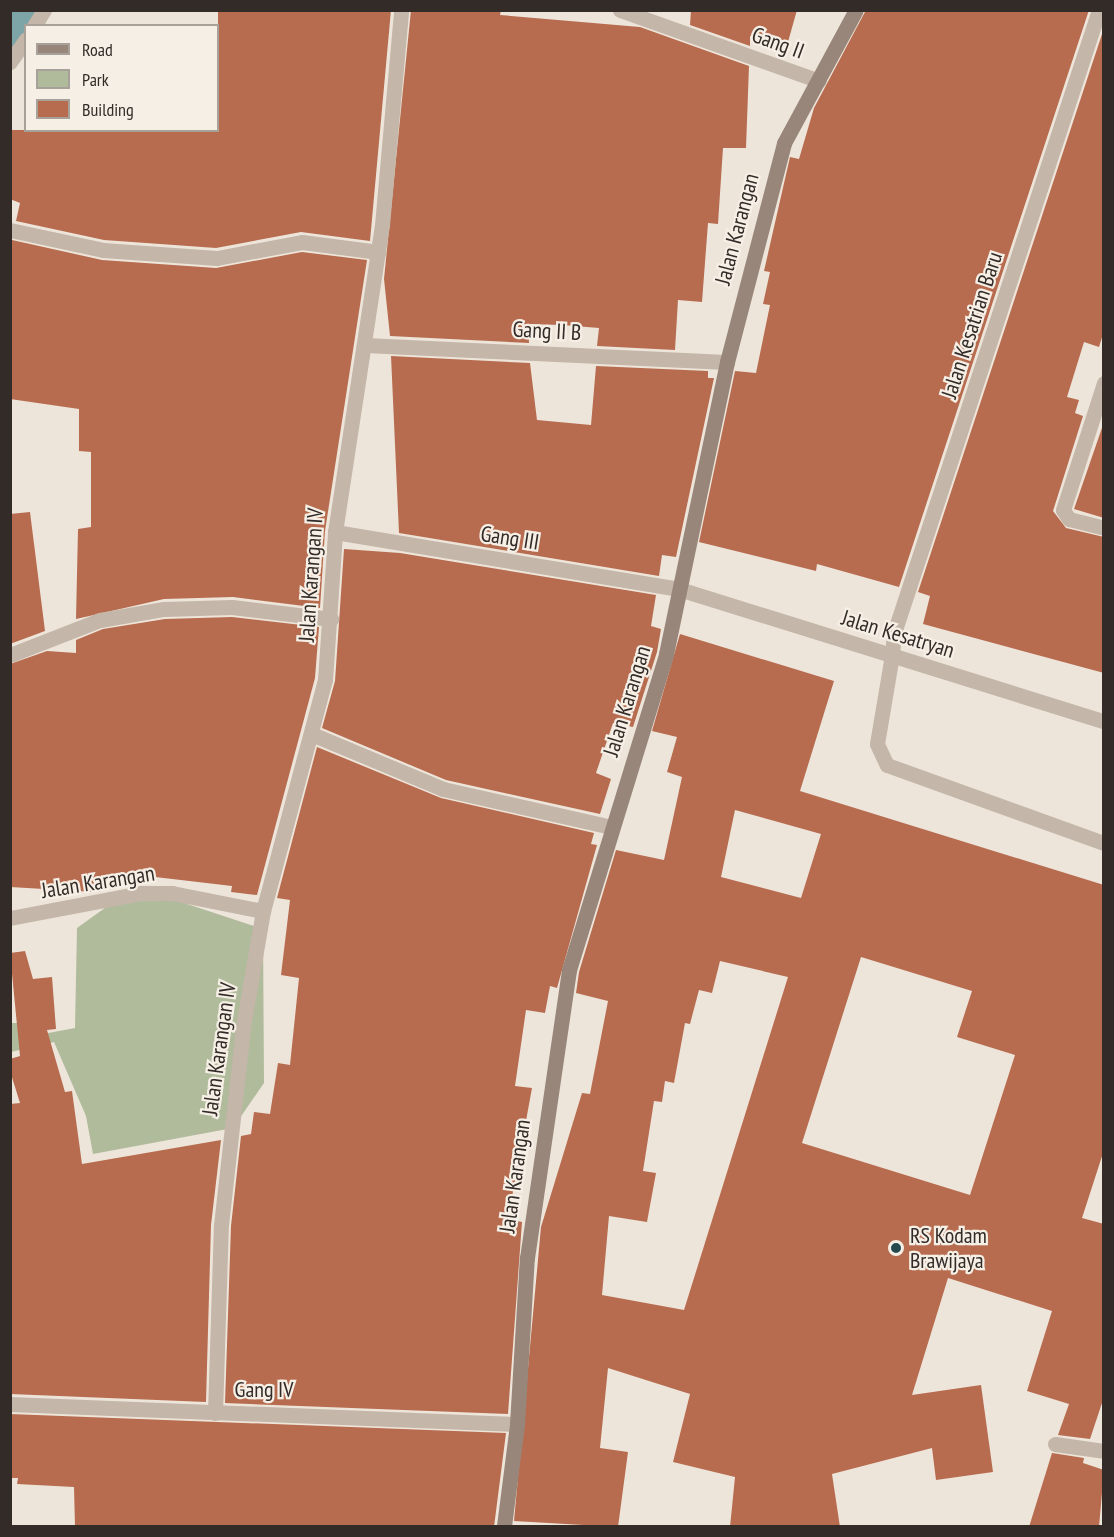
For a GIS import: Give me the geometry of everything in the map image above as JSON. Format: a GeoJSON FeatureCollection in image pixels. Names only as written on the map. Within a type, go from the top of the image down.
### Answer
{"type":"FeatureCollection","features":[{"type":"Feature","properties":{"kind":"street"},"geometry":{"type":"LineString","coordinates":[[35,24],[44,10]]}},
{"type":"Feature","properties":{"kind":"street","name":"Jalan Karangan IV"},"geometry":{"type":"LineString","coordinates":[[215,1413],[229,1136],[262,911],[314,735],[331,619],[335,532],[378,252],[401,10]]}},
{"type":"Feature","properties":{"kind":"street","name":"Gang II"},"geometry":{"type":"LineString","coordinates":[[620,10],[819,81]]}},
{"type":"Feature","properties":{"kind":"street","name":"Jalan Karangan"},"geometry":{"type":"LineString","coordinates":[[504,1527],[517,1424],[527,1258],[560,1018],[611,827],[666,654],[727,362],[784,143],[856,10]]}},
{"type":"Feature","properties":{"kind":"street","name":"Jalan Kesatrian Baru"},"geometry":{"type":"LineString","coordinates":[[1099,10],[894,633],[876,744],[887,765],[1104,843]]}},
{"type":"Feature","properties":{"kind":"street"},"geometry":{"type":"LineString","coordinates":[[10,62],[24,42]]}},
{"type":"Feature","properties":{"kind":"street"},"geometry":{"type":"LineString","coordinates":[[10,230],[103,250],[217,258],[302,242],[378,252]]}},
{"type":"Feature","properties":{"kind":"street","name":"Gang II B"},"geometry":{"type":"LineString","coordinates":[[364,345],[727,362]]}},
{"type":"Feature","properties":{"kind":"street"},"geometry":{"type":"LineString","coordinates":[[1104,382],[1063,510],[1069,519],[1104,528]]}},
{"type":"Feature","properties":{"kind":"street","name":"Gang III"},"geometry":{"type":"LineString","coordinates":[[335,532],[679,589]]}},
{"type":"Feature","properties":{"kind":"street","name":"Jalan Kesatryan"},"geometry":{"type":"LineString","coordinates":[[679,589],[1104,721]]}},
{"type":"Feature","properties":{"kind":"street"},"geometry":{"type":"LineString","coordinates":[[10,655],[100,620],[164,609],[232,607],[331,619]]}},
{"type":"Feature","properties":{"kind":"street"},"geometry":{"type":"LineString","coordinates":[[314,735],[443,789],[611,827]]}},
{"type":"Feature","properties":{"kind":"street","name":"Jalan Karangan"},"geometry":{"type":"LineString","coordinates":[[10,918],[141,893],[172,893],[262,911]]}},
{"type":"Feature","properties":{"kind":"street","name":"Gang IV"},"geometry":{"type":"LineString","coordinates":[[10,1404],[517,1424]]}},
{"type":"Feature","properties":{"kind":"street"},"geometry":{"type":"LineString","coordinates":[[1055,1444],[1104,1451]]}},
{"type":"Feature","properties":{"kind":"green space"},"geometry":{"type":"Polygon","coordinates":[[[160,895],[263,929],[264,1083],[233,1128],[93,1154],[86,1116],[54,1042],[11,1052],[10,1023],[20,1023],[27,1037],[75,1028],[77,928],[109,905],[160,895]]]}},
{"type":"Feature","properties":{"kind":"building"},"geometry":{"type":"Polygon","coordinates":[[[218,10],[391,10],[370,241],[301,232],[216,248],[104,240],[16,221],[20,203],[10,199],[10,130],[24,130],[24,132],[219,132],[218,10]]]}},
{"type":"Feature","properties":{"kind":"building"},"geometry":{"type":"Polygon","coordinates":[[[411,10],[501,10],[500,15],[640,27],[749,66],[746,148],[723,148],[718,224],[708,223],[702,302],[678,300],[675,350],[597,346],[599,328],[562,325],[528,324],[529,343],[390,336],[384,279],[411,10]]]}},
{"type":"Feature","properties":{"kind":"building"},"geometry":{"type":"Polygon","coordinates":[[[691,10],[797,10],[786,49],[750,36],[750,46],[690,25],[691,10]]]}},
{"type":"Feature","properties":{"kind":"building"},"geometry":{"type":"Polygon","coordinates":[[[866,10],[1089,10],[899,587],[817,564],[816,571],[699,542],[735,371],[756,373],[770,305],[763,304],[770,272],[764,271],[790,157],[799,159],[814,108],[866,10]]]}},
{"type":"Feature","properties":{"kind":"building"},"geometry":{"type":"Polygon","coordinates":[[[1104,28],[1104,331],[1099,347],[1084,342],[1067,397],[1079,400],[1075,413],[1083,416],[1053,511],[1066,528],[1104,537],[1104,673],[923,624],[930,596],[918,592],[1104,28]]]}},
{"type":"Feature","properties":{"kind":"building"},"geometry":{"type":"Polygon","coordinates":[[[12,240],[102,260],[216,268],[302,252],[367,260],[325,531],[320,608],[233,597],[164,599],[76,619],[78,529],[91,527],[91,452],[79,451],[79,409],[10,399],[12,240]]]}},
{"type":"Feature","properties":{"kind":"building"},"geometry":{"type":"Polygon","coordinates":[[[391,356],[530,363],[537,420],[591,425],[596,366],[708,371],[708,378],[714,378],[676,557],[662,555],[659,576],[399,533],[391,356]]]}},
{"type":"Feature","properties":{"kind":"building"},"geometry":{"type":"Polygon","coordinates":[[[1104,422],[1104,518],[1074,509],[1104,422]]]}},
{"type":"Feature","properties":{"kind":"building"},"geometry":{"type":"Polygon","coordinates":[[[30,512],[45,631],[10,644],[10,514],[30,512]]]}},
{"type":"Feature","properties":{"kind":"building"},"geometry":{"type":"Polygon","coordinates":[[[344,549],[400,553],[656,595],[651,626],[661,629],[657,652],[633,727],[613,723],[596,773],[611,779],[600,814],[446,780],[322,728],[335,681],[344,549]]]}},
{"type":"Feature","properties":{"kind":"building"},"geometry":{"type":"Polygon","coordinates":[[[232,617],[319,627],[315,678],[257,895],[231,892],[232,886],[121,873],[103,876],[102,891],[95,892],[10,887],[10,664],[47,651],[76,653],[76,640],[103,629],[165,619],[232,617]]]}},
{"type":"Feature","properties":{"kind":"building","name":"RS Kodam Brawijaya"},"geometry":{"type":"Polygon","coordinates":[[[680,634],[834,681],[800,791],[1104,885],[1104,1150],[1082,1218],[1104,1224],[1104,1397],[1090,1439],[1058,1435],[1069,1404],[1027,1391],[1052,1311],[948,1278],[912,1395],[981,1385],[993,1472],[936,1480],[932,1448],[832,1474],[840,1527],[730,1527],[735,1477],[673,1462],[690,1394],[608,1368],[600,1448],[628,1452],[618,1527],[514,1521],[541,1227],[582,1093],[590,1094],[608,1001],[576,993],[579,972],[616,850],[664,860],[682,777],[667,772],[677,737],[652,731],[680,634]],[[735,810],[721,877],[801,898],[821,834],[735,810]],[[861,957],[802,1143],[970,1195],[1015,1055],[957,1037],[972,991],[861,957]],[[720,961],[712,993],[699,990],[690,1024],[685,1023],[674,1083],[665,1081],[662,1102],[654,1101],[643,1171],[656,1173],[647,1222],[609,1216],[602,1295],[684,1310],[788,977],[720,961]]]}},
{"type":"Feature","properties":{"kind":"building"},"geometry":{"type":"Polygon","coordinates":[[[317,747],[441,798],[594,833],[591,844],[597,845],[557,988],[550,986],[545,1013],[526,1010],[515,1086],[532,1088],[508,1219],[522,1222],[508,1414],[225,1403],[231,1226],[241,1136],[251,1134],[254,1112],[270,1114],[278,1063],[290,1065],[299,978],[281,975],[290,900],[277,898],[317,747]]]}},
{"type":"Feature","properties":{"kind":"building"},"geometry":{"type":"Polygon","coordinates":[[[25,951],[33,979],[52,977],[56,1029],[47,1030],[65,1092],[72,1091],[82,1164],[221,1140],[211,1225],[206,1402],[10,1394],[10,1104],[20,1103],[10,1071],[10,1059],[20,1056],[10,953],[25,951]]]}},
{"type":"Feature","properties":{"kind":"building"},"geometry":{"type":"Polygon","coordinates":[[[10,1414],[506,1433],[494,1527],[75,1527],[74,1487],[17,1484],[18,1478],[10,1478],[10,1414]]]}},
{"type":"Feature","properties":{"kind":"building"},"geometry":{"type":"Polygon","coordinates":[[[1052,1453],[1084,1458],[1083,1463],[1104,1470],[1099,1527],[1029,1527],[1052,1453]]]}},
{"type":"Feature","properties":{"kind":"waterway"},"geometry":{"type":"LineString","coordinates":[[10,16],[14,10]]}},
{"type":"Feature","properties":{"kind":"place","name":"RS Kodam Brawijaya"},"geometry":{"type":"Point","coordinates":[896,1248]}}]}
